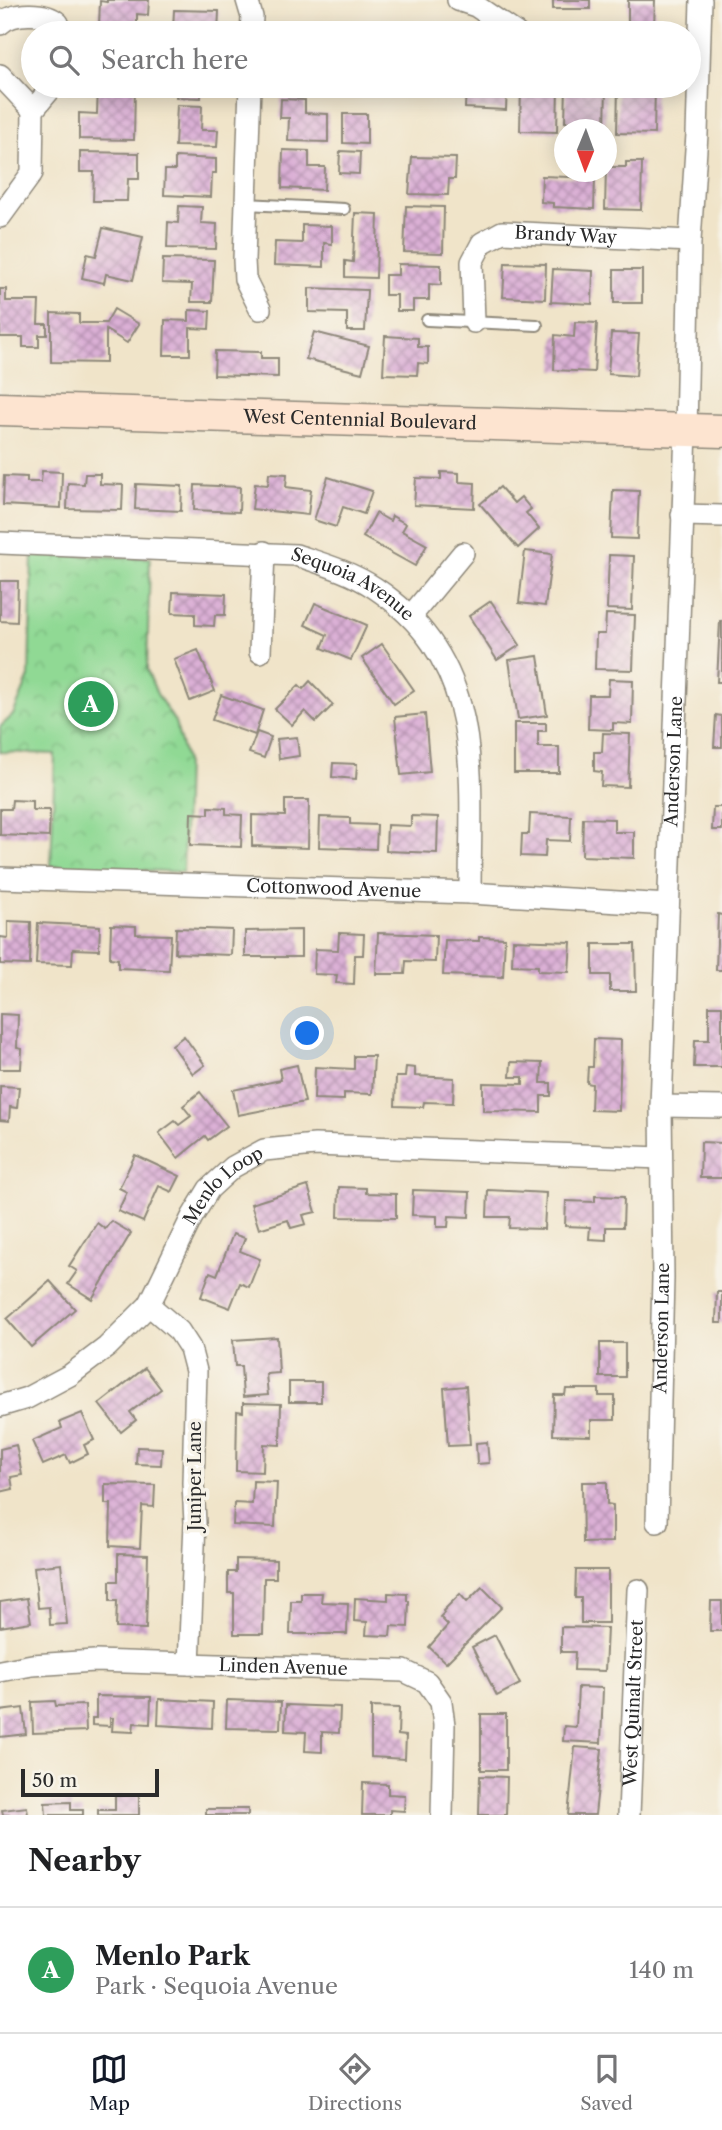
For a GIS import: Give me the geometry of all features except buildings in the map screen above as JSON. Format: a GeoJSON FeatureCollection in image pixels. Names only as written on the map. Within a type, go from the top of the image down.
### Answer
{"type":"FeatureCollection","features":[{"type":"Feature","properties":{"kind":"main road","name":"West Centennial Boulevard"},"geometry":{"type":"LineString","coordinates":[[0,410],[722,431]]}},
{"type":"Feature","properties":{"kind":"street"},"geometry":{"type":"LineString","coordinates":[[247,0],[252,21]]}},
{"type":"Feature","properties":{"kind":"street"},"geometry":{"type":"LineString","coordinates":[[458,0],[476,6],[498,21]]}},
{"type":"Feature","properties":{"kind":"street","name":"Anderson Lane"},"geometry":{"type":"LineString","coordinates":[[699,21],[701,0]]}},
{"type":"Feature","properties":{"kind":"street"},"geometry":{"type":"LineString","coordinates":[[0,24],[18,14],[45,16],[54,21]]}},
{"type":"Feature","properties":{"kind":"street"},"geometry":{"type":"LineString","coordinates":[[0,75],[21,97]]}},
{"type":"Feature","properties":{"kind":"street"},"geometry":{"type":"LineString","coordinates":[[22,98],[33,110]]}},
{"type":"Feature","properties":{"kind":"street"},"geometry":{"type":"LineString","coordinates":[[0,217],[32,173],[33,110],[43,98]]}},
{"type":"Feature","properties":{"kind":"street"},"geometry":{"type":"LineString","coordinates":[[249,98],[245,279],[260,309]]}},
{"type":"Feature","properties":{"kind":"street","name":"Anderson Lane"},"geometry":{"type":"LineString","coordinates":[[657,1522],[663,1278],[661,1105],[686,431],[694,98]]}},
{"type":"Feature","properties":{"kind":"street","name":"Brandy Way"},"geometry":{"type":"LineString","coordinates":[[474,322],[472,262],[482,243],[502,232],[690,241]]}},
{"type":"Feature","properties":{"kind":"street"},"geometry":{"type":"LineString","coordinates":[[682,515],[722,516]]}},
{"type":"Feature","properties":{"kind":"street","name":"Sequoia Avenue"},"geometry":{"type":"LineString","coordinates":[[0,543],[296,555],[338,569],[374,587],[411,616],[450,673],[464,714],[470,758],[470,893]]}},
{"type":"Feature","properties":{"kind":"street"},"geometry":{"type":"LineString","coordinates":[[261,652],[264,552]]}},
{"type":"Feature","properties":{"kind":"street"},"geometry":{"type":"LineString","coordinates":[[411,616],[463,553]]}},
{"type":"Feature","properties":{"kind":"street","name":"Cottonwood Avenue"},"geometry":{"type":"LineString","coordinates":[[0,878],[470,893],[668,905]]}},
{"type":"Feature","properties":{"kind":"street"},"geometry":{"type":"LineString","coordinates":[[661,1105],[722,1107]]}},
{"type":"Feature","properties":{"kind":"street","name":"Menlo Loop"},"geometry":{"type":"LineString","coordinates":[[0,1406],[27,1398],[70,1375],[107,1347],[149,1305],[192,1217],[209,1189],[233,1167],[264,1150],[315,1144],[661,1158]]}},
{"type":"Feature","properties":{"kind":"street","name":"Juniper Lane"},"geometry":{"type":"LineString","coordinates":[[149,1305],[179,1331],[190,1348],[196,1371],[193,1483],[195,1522],[189,1664]]}},
{"type":"Feature","properties":{"kind":"street","name":"West Quinalt Street"},"geometry":{"type":"LineString","coordinates":[[629,1815],[638,1590]]}},
{"type":"Feature","properties":{"kind":"street","name":"Linden Avenue"},"geometry":{"type":"LineString","coordinates":[[0,1671],[32,1665],[95,1661],[404,1671],[427,1682],[441,1702],[444,1726],[442,1815]]}},
{"type":"Feature","properties":{"kind":"lane"},"geometry":{"type":"LineString","coordinates":[[245,204],[344,209]]}},
{"type":"Feature","properties":{"kind":"lane"},"geometry":{"type":"LineString","coordinates":[[428,320],[537,325]]}},
{"type":"Feature","properties":{"kind":"green space"},"geometry":{"type":"Polygon","coordinates":[[[32,554],[150,558],[147,670],[157,694],[175,722],[186,761],[183,872],[51,866],[55,754],[0,752],[0,727],[13,715],[29,677],[32,554]]]}},
{"type":"Feature","properties":{"kind":"place","name":"Menlo Park"},"geometry":{"type":"Point","coordinates":[91,704]}}]}
